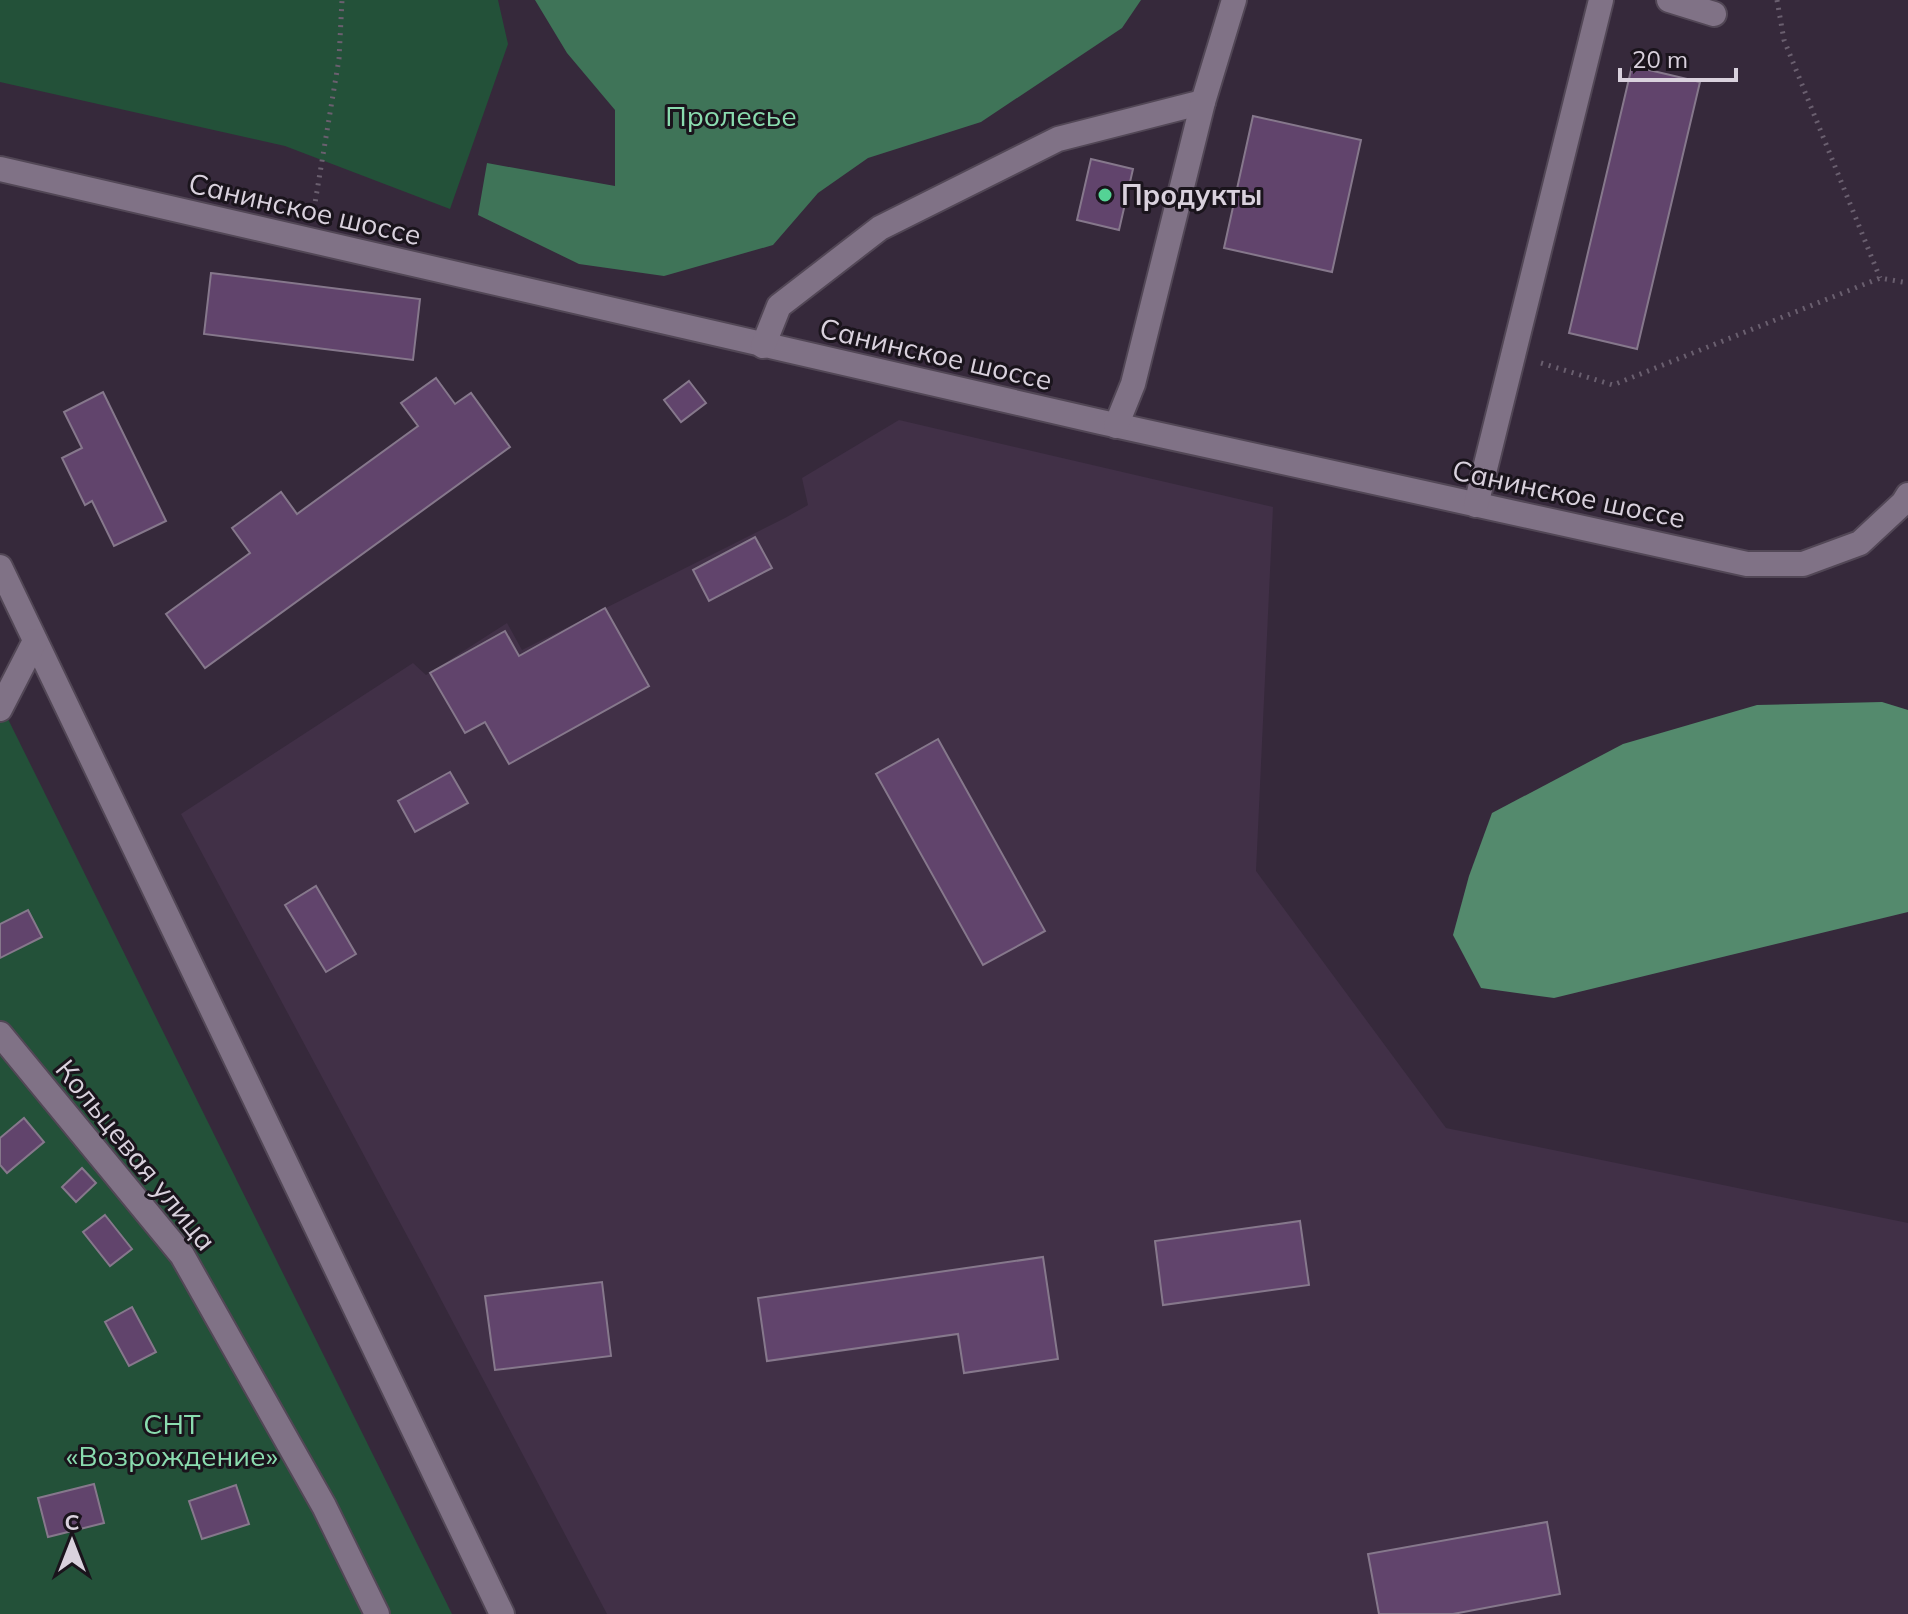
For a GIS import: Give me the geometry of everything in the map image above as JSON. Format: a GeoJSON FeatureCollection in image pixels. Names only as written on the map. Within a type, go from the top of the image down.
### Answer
{"type":"FeatureCollection","features":[{"type":"Feature","properties":{"kind":"street"},"geometry":{"type":"LineString","coordinates":[[1116,426],[1133,384],[1203,102],[1234,0]]}},
{"type":"Feature","properties":{"kind":"street"},"geometry":{"type":"LineString","coordinates":[[1476,505],[1601,0]]}},
{"type":"Feature","properties":{"kind":"street"},"geometry":{"type":"LineString","coordinates":[[1669,0],[1714,14]]}},
{"type":"Feature","properties":{"kind":"street"},"geometry":{"type":"LineString","coordinates":[[763,346],[779,306],[880,228],[1058,139],[1203,102]]}},
{"type":"Feature","properties":{"kind":"street","name":"Санинское шоссе"},"geometry":{"type":"LineString","coordinates":[[0,169],[1116,426],[1747,564],[1803,564],[1860,543],[1908,495]]}},
{"type":"Feature","properties":{"kind":"street"},"geometry":{"type":"LineString","coordinates":[[0,567],[502,1614]]}},
{"type":"Feature","properties":{"kind":"street"},"geometry":{"type":"LineString","coordinates":[[0,709],[35,641]]}},
{"type":"Feature","properties":{"kind":"street","name":"Кольцевая улица"},"geometry":{"type":"LineString","coordinates":[[0,1034],[182,1255],[324,1506],[377,1614]]}},
{"type":"Feature","properties":{"kind":"path"},"geometry":{"type":"LineString","coordinates":[[309,241],[339,59],[342,0]]}},
{"type":"Feature","properties":{"kind":"path"},"geometry":{"type":"LineString","coordinates":[[1777,0],[1784,40],[1880,278]]}},
{"type":"Feature","properties":{"kind":"path"},"geometry":{"type":"LineString","coordinates":[[1513,355],[1613,385],[1880,278],[1908,283]]}},
{"type":"Feature","properties":{"kind":"shaded area"},"geometry":{"type":"Polygon","coordinates":[[[899,420],[1273,507],[1256,871],[1446,1128],[1908,1223],[1908,1614],[607,1614],[181,814],[413,663],[426,675],[507,623],[522,650],[785,518],[808,505],[802,478],[899,420]]]}},
{"type":"Feature","properties":{"kind":"shaded area"},"geometry":{"type":"Polygon","coordinates":[[[1882,702],[1908,710],[1908,912],[1554,998],[1481,988],[1453,935],[1469,876],[1492,813],[1623,744],[1757,705],[1882,702]]]}},
{"type":"Feature","properties":{"kind":"green space"},"geometry":{"type":"Polygon","coordinates":[[[0,0],[498,0],[508,44],[450,209],[285,146],[0,82],[0,0]]]}},
{"type":"Feature","properties":{"kind":"green space","name":"Пролесье"},"geometry":{"type":"Polygon","coordinates":[[[535,0],[1141,0],[1122,28],[981,122],[868,158],[818,193],[773,245],[664,276],[579,264],[478,215],[487,163],[615,186],[615,110],[567,53],[535,0]]]}},
{"type":"Feature","properties":{"kind":"green space","name":"СНТ «Возрождение»"},"geometry":{"type":"Polygon","coordinates":[[[0,703],[452,1614],[0,1614],[0,703]]]}},
{"type":"Feature","properties":{"kind":"building"},"geometry":{"type":"Polygon","coordinates":[[[1632,66],[1700,82],[1637,349],[1569,333],[1632,66]]]}},
{"type":"Feature","properties":{"kind":"building"},"geometry":{"type":"Polygon","coordinates":[[[1253,116],[1361,140],[1332,272],[1224,248],[1253,116]]]}},
{"type":"Feature","properties":{"kind":"building","name":"Продукты"},"geometry":{"type":"Polygon","coordinates":[[[1091,159],[1133,169],[1119,230],[1077,220],[1091,159]]]}},
{"type":"Feature","properties":{"kind":"building"},"geometry":{"type":"Polygon","coordinates":[[[211,273],[420,299],[413,360],[204,334],[211,273]]]}},
{"type":"Feature","properties":{"kind":"building"},"geometry":{"type":"Polygon","coordinates":[[[436,378],[455,404],[471,393],[510,447],[205,668],[166,614],[250,553],[232,528],[281,492],[297,514],[418,426],[401,403],[436,378]]]}},
{"type":"Feature","properties":{"kind":"building"},"geometry":{"type":"Polygon","coordinates":[[[689,381],[706,403],[681,422],[664,400],[689,381]]]}},
{"type":"Feature","properties":{"kind":"building"},"geometry":{"type":"Polygon","coordinates":[[[103,392],[166,521],[114,546],[92,501],[85,505],[62,458],[82,448],[64,412],[103,392]]]}},
{"type":"Feature","properties":{"kind":"building"},"geometry":{"type":"Polygon","coordinates":[[[755,537],[772,568],[709,601],[693,570],[755,537]]]}},
{"type":"Feature","properties":{"kind":"building"},"geometry":{"type":"Polygon","coordinates":[[[605,608],[649,686],[509,764],[485,722],[465,733],[430,673],[505,631],[519,656],[605,608]]]}},
{"type":"Feature","properties":{"kind":"building"},"geometry":{"type":"Polygon","coordinates":[[[938,739],[1045,931],[983,965],[876,774],[938,739]]]}},
{"type":"Feature","properties":{"kind":"building"},"geometry":{"type":"Polygon","coordinates":[[[450,772],[468,803],[415,832],[398,801],[450,772]]]}},
{"type":"Feature","properties":{"kind":"building"},"geometry":{"type":"Polygon","coordinates":[[[316,886],[356,954],[326,972],[285,905],[316,886]]]}},
{"type":"Feature","properties":{"kind":"building"},"geometry":{"type":"Polygon","coordinates":[[[28,910],[42,937],[0,958],[0,924],[28,910]]]}},
{"type":"Feature","properties":{"kind":"building"},"geometry":{"type":"Polygon","coordinates":[[[24,1118],[44,1142],[7,1173],[0,1165],[0,1138],[24,1118]]]}},
{"type":"Feature","properties":{"kind":"building"},"geometry":{"type":"Polygon","coordinates":[[[82,1168],[96,1183],[76,1202],[62,1187],[82,1168]]]}},
{"type":"Feature","properties":{"kind":"building"},"geometry":{"type":"Polygon","coordinates":[[[105,1215],[132,1249],[110,1266],[83,1232],[105,1215]]]}},
{"type":"Feature","properties":{"kind":"building"},"geometry":{"type":"Polygon","coordinates":[[[1300,1221],[1309,1285],[1163,1305],[1155,1241],[1300,1221]]]}},
{"type":"Feature","properties":{"kind":"building"},"geometry":{"type":"Polygon","coordinates":[[[1043,1257],[1058,1359],[964,1373],[958,1334],[767,1361],[758,1298],[1043,1257]]]}},
{"type":"Feature","properties":{"kind":"building"},"geometry":{"type":"Polygon","coordinates":[[[602,1282],[611,1356],[495,1370],[485,1296],[602,1282]]]}},
{"type":"Feature","properties":{"kind":"building"},"geometry":{"type":"Polygon","coordinates":[[[132,1307],[156,1352],[129,1366],[105,1322],[132,1307]]]}},
{"type":"Feature","properties":{"kind":"building"},"geometry":{"type":"Polygon","coordinates":[[[94,1484],[104,1523],[48,1537],[38,1498],[94,1484]]]}},
{"type":"Feature","properties":{"kind":"building"},"geometry":{"type":"Polygon","coordinates":[[[236,1485],[249,1524],[202,1539],[189,1501],[236,1485]]]}},
{"type":"Feature","properties":{"kind":"building"},"geometry":{"type":"Polygon","coordinates":[[[1547,1522],[1560,1594],[1453,1614],[1379,1614],[1368,1554],[1547,1522]]]}},
{"type":"Feature","properties":{"kind":"place","name":"Продукты"},"geometry":{"type":"Point","coordinates":[1105,195]}}]}
